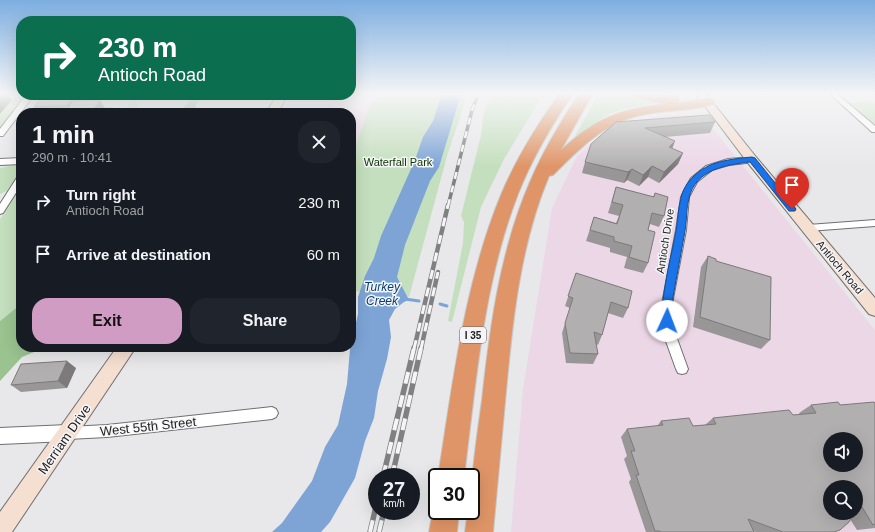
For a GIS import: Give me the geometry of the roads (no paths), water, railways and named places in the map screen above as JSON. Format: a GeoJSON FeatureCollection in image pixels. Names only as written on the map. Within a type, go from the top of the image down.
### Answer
{"type":"FeatureCollection","features":[{"type":"Feature","properties":{"kind":"highway","name":"I 35"},"geometry":{"type":"LineString","coordinates":[[452,468],[477,314],[489,259],[503,212],[512,189],[535,142],[549,118]]}},
{"type":"Feature","properties":{"kind":"highway","name":"I 35"},"geometry":{"type":"LineString","coordinates":[[479,532],[506,303],[513,264],[524,220],[540,178],[558,138],[571,118]]}},
{"type":"Feature","properties":{"kind":"highway"},"geometry":{"type":"LineString","coordinates":[[540,178],[580,140],[595,128],[618,118]]}},
{"type":"Feature","properties":{"kind":"highway"},"geometry":{"type":"LineString","coordinates":[[443,532],[445,520]]}},
{"type":"Feature","properties":{"kind":"main road","name":"Antioch Road"},"geometry":{"type":"LineString","coordinates":[[719,118],[752,160],[875,309]]}},
{"type":"Feature","properties":{"kind":"main road","name":"Merriam Drive"},"geometry":{"type":"LineString","coordinates":[[0,531],[124,352]]}},
{"type":"Feature","properties":{"kind":"street"},"geometry":{"type":"LineString","coordinates":[[0,134],[12,118]]}},
{"type":"Feature","properties":{"kind":"street"},"geometry":{"type":"LineString","coordinates":[[861,118],[875,130]]}},
{"type":"Feature","properties":{"kind":"street","name":"Antioch Drive"},"geometry":{"type":"LineString","coordinates":[[682,369],[669,333],[667,304],[681,230],[685,197],[694,180],[709,168],[728,162],[752,160]]}},
{"type":"Feature","properties":{"kind":"street"},"geometry":{"type":"LineString","coordinates":[[0,162],[16,161]]}},
{"type":"Feature","properties":{"kind":"street"},"geometry":{"type":"LineString","coordinates":[[0,211],[16,186]]}},
{"type":"Feature","properties":{"kind":"street"},"geometry":{"type":"LineString","coordinates":[[808,228],[875,223]]}},
{"type":"Feature","properties":{"kind":"street","name":"West 55th Street"},"geometry":{"type":"LineString","coordinates":[[0,436],[107,431],[272,413]]}},
{"type":"Feature","properties":{"kind":"water","name":"Turkey Creek"},"geometry":{"type":"Polygon","coordinates":[[[434,118],[454,118],[439,167],[430,181],[405,245],[397,277],[409,300],[395,309],[389,320],[391,337],[387,359],[378,391],[374,418],[365,441],[355,478],[330,522],[321,532],[272,532],[282,523],[312,481],[325,447],[338,425],[347,384],[350,352],[356,352],[358,297],[365,276],[374,258],[381,236],[415,160],[423,137],[434,118]]]}},
{"type":"Feature","properties":{"kind":"waterway"},"geometry":{"type":"LineString","coordinates":[[405,299],[419,301]]}},
{"type":"Feature","properties":{"kind":"waterway"},"geometry":{"type":"LineString","coordinates":[[440,304],[447,306]]}},
{"type":"Feature","properties":{"kind":"railway"},"geometry":{"type":"LineString","coordinates":[[448,206],[470,118]]}},
{"type":"Feature","properties":{"kind":"railway"},"geometry":{"type":"LineString","coordinates":[[414,349],[448,205]]}},
{"type":"Feature","properties":{"kind":"railway"},"geometry":{"type":"LineString","coordinates":[[421,349],[438,272]]}},
{"type":"Feature","properties":{"kind":"railway"},"geometry":{"type":"LineString","coordinates":[[385,468],[414,348]]}},
{"type":"Feature","properties":{"kind":"railway"},"geometry":{"type":"LineString","coordinates":[[394,468],[421,348]]}},
{"type":"Feature","properties":{"kind":"railway"},"geometry":{"type":"LineString","coordinates":[[370,532],[373,520]]}},
{"type":"Feature","properties":{"kind":"railway"},"geometry":{"type":"LineString","coordinates":[[379,532],[382,520]]}},
{"type":"Feature","properties":{"kind":"park label","name":"Waterfall Park"},"geometry":{"type":"Point","coordinates":[398,162]}}]}
